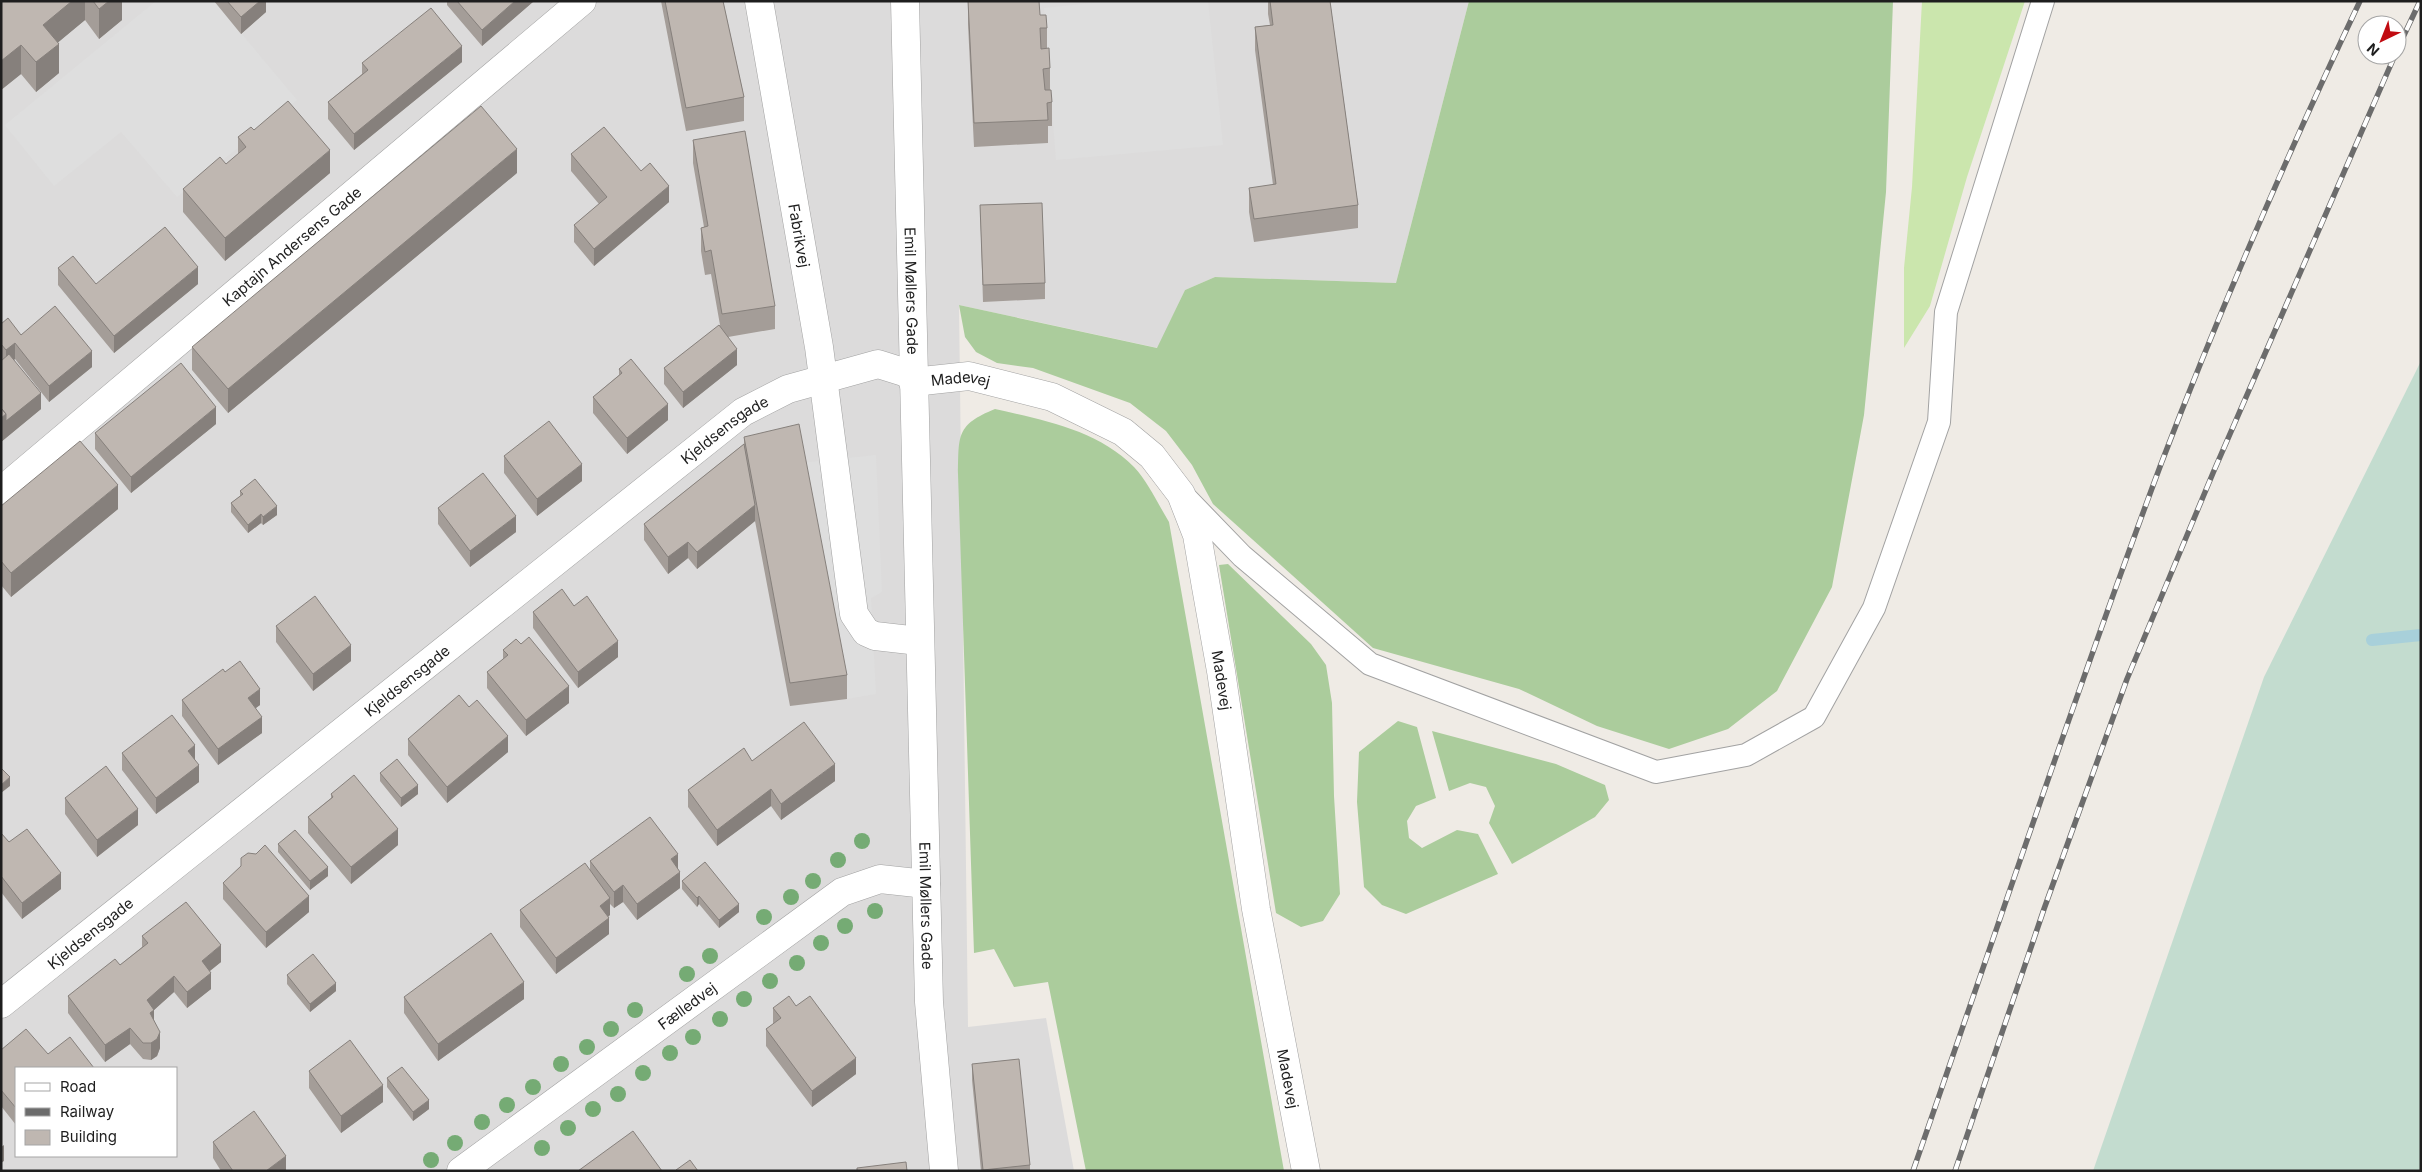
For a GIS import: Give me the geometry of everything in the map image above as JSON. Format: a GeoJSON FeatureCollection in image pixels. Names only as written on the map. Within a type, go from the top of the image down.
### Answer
{"type":"FeatureCollection","features":[{"type":"Feature","properties":{"kind":"street","name":"Kaptajn Andersens Gade"},"geometry":{"type":"LineString","coordinates":[[1,491],[582,1]]}},
{"type":"Feature","properties":{"kind":"street","name":"Fabrikvej"},"geometry":{"type":"LineString","coordinates":[[759,1],[823,378]]}},
{"type":"Feature","properties":{"kind":"street","name":"Emil Møllers Gade"},"geometry":{"type":"LineString","coordinates":[[905,1],[928,1002],[944,1171]]}},
{"type":"Feature","properties":{"kind":"street"},"geometry":{"type":"LineString","coordinates":[[913,378],[878,364],[823,378],[854,614],[866,632],[875,636],[919,641]]}},
{"type":"Feature","properties":{"kind":"street","name":"Madevej"},"geometry":{"type":"LineString","coordinates":[[913,378],[969,376],[1052,397],[1123,432],[1152,456],[1181,494],[1197,536],[1221,671],[1256,910],[1306,1171]]}},
{"type":"Feature","properties":{"kind":"street","name":"Kjeldsensgade"},"geometry":{"type":"LineString","coordinates":[[1,1004],[743,412],[788,389],[823,378]]}},
{"type":"Feature","properties":{"kind":"street","name":"Fælledvej"},"geometry":{"type":"LineString","coordinates":[[461,1171],[842,892],[880,879],[926,884]]}},
{"type":"Feature","properties":{"kind":"lane"},"geometry":{"type":"LineString","coordinates":[[1181,494],[1242,556],[1370,664],[1656,772],[1746,755],[1814,717],[1874,608],[1939,422],[1946,312],[2043,1]]}},
{"type":"Feature","properties":{"kind":"shaded area"},"geometry":{"type":"Polygon","coordinates":[[[1,1],[1469,1],[1396,283],[1215,277],[1185,290],[1158,348],[959,305],[968,1027],[1046,1018],[1074,1171],[1,1171],[1,1]]]}},
{"type":"Feature","properties":{"kind":"shaded area"},"geometry":{"type":"Polygon","coordinates":[[[156,1],[214,1],[297,100],[177,197],[121,132],[54,186],[5,125],[156,1]]]}},
{"type":"Feature","properties":{"kind":"shaded area"},"geometry":{"type":"Polygon","coordinates":[[[1112,1],[1208,1],[1223,145],[1056,160],[1044,8],[1112,1]]]}},
{"type":"Feature","properties":{"kind":"shaded area"},"geometry":{"type":"Polygon","coordinates":[[[876,455],[882,592],[871,598],[876,694],[847,699],[801,463],[876,455]]]}},
{"type":"Feature","properties":{"kind":"green space"},"geometry":{"type":"Polygon","coordinates":[[[1469,1],[1893,1],[1886,192],[1864,415],[1832,587],[1777,691],[1728,729],[1669,749],[1597,726],[1519,689],[1373,648],[1213,504],[1192,465],[1166,431],[1130,403],[1033,368],[997,363],[976,352],[965,337],[959,305],[1157,348],[1185,290],[1215,277],[1396,283],[1469,1]]]}},
{"type":"Feature","properties":{"kind":"green space"},"geometry":{"type":"Polygon","coordinates":[[[1922,1],[2025,1],[1967,177],[1930,306],[1904,348],[1904,268],[1912,187],[1922,1]]]}},
{"type":"Feature","properties":{"kind":"green space"},"geometry":{"type":"Polygon","coordinates":[[[2421,361],[2421,1171],[2093,1171],[2264,677],[2421,361]]]}},
{"type":"Feature","properties":{"kind":"green space"},"geometry":{"type":"Polygon","coordinates":[[[995,409],[1069,428],[1087,435],[1120,454],[1139,473],[1169,522],[1284,1171],[1086,1171],[1048,982],[1014,987],[994,949],[974,953],[958,461],[960,441],[966,426],[973,420],[995,409]]]}},
{"type":"Feature","properties":{"kind":"green space"},"geometry":{"type":"Polygon","coordinates":[[[1228,564],[1311,644],[1326,665],[1332,703],[1334,796],[1340,894],[1323,921],[1301,927],[1276,913],[1219,565],[1228,564]]]}},
{"type":"Feature","properties":{"kind":"green space"},"geometry":{"type":"Polygon","coordinates":[[[1398,721],[1417,727],[1436,798],[1416,806],[1407,821],[1409,838],[1422,848],[1457,830],[1478,834],[1498,874],[1406,914],[1382,905],[1364,887],[1357,802],[1359,752],[1398,721]]]}},
{"type":"Feature","properties":{"kind":"green space"},"geometry":{"type":"Polygon","coordinates":[[[1432,731],[1556,764],[1605,785],[1609,800],[1595,817],[1512,864],[1489,823],[1495,806],[1486,787],[1470,783],[1449,791],[1432,731]]]}},
{"type":"Feature","properties":{"kind":"building"},"geometry":{"type":"Polygon","coordinates":[[[1,1],[72,1],[43,25],[59,44],[36,62],[21,45],[1,61],[1,1]]]}},
{"type":"Feature","properties":{"kind":"building"},"geometry":{"type":"Polygon","coordinates":[[[93,1],[109,1],[99,9],[93,1]]]}},
{"type":"Feature","properties":{"kind":"building"},"geometry":{"type":"Polygon","coordinates":[[[227,1],[260,1],[241,17],[227,1]]]}},
{"type":"Feature","properties":{"kind":"building"},"geometry":{"type":"Polygon","coordinates":[[[457,1],[515,1],[482,30],[457,1]]]}},
{"type":"Feature","properties":{"kind":"building"},"geometry":{"type":"Polygon","coordinates":[[[665,1],[723,1],[744,97],[686,108],[665,1]]]}},
{"type":"Feature","properties":{"kind":"building"},"geometry":{"type":"Polygon","coordinates":[[[968,1],[1039,1],[1040,15],[1046,15],[1047,28],[1040,28],[1041,49],[1049,48],[1050,68],[1043,69],[1045,90],[1051,90],[1052,102],[1047,103],[1048,120],[974,123],[968,1]]]}},
{"type":"Feature","properties":{"kind":"building"},"geometry":{"type":"Polygon","coordinates":[[[1270,1],[1330,1],[1358,205],[1254,219],[1249,188],[1276,184],[1255,27],[1273,25],[1270,1]]]}},
{"type":"Feature","properties":{"kind":"building"},"geometry":{"type":"Polygon","coordinates":[[[431,8],[462,46],[354,134],[328,102],[368,70],[362,63],[431,8]]]}},
{"type":"Feature","properties":{"kind":"building"},"geometry":{"type":"Polygon","coordinates":[[[288,101],[330,150],[225,238],[183,189],[220,157],[226,164],[246,147],[238,137],[251,127],[254,130],[288,101]]]}},
{"type":"Feature","properties":{"kind":"building"},"geometry":{"type":"Polygon","coordinates":[[[481,106],[517,149],[228,389],[192,347],[481,106]]]}},
{"type":"Feature","properties":{"kind":"building"},"geometry":{"type":"Polygon","coordinates":[[[604,127],[641,171],[650,163],[669,186],[594,249],[574,225],[607,197],[571,154],[604,127]]]}},
{"type":"Feature","properties":{"kind":"building"},"geometry":{"type":"Polygon","coordinates":[[[745,131],[775,306],[722,314],[711,250],[705,252],[701,228],[708,226],[693,140],[745,131]]]}},
{"type":"Feature","properties":{"kind":"building"},"geometry":{"type":"Polygon","coordinates":[[[1042,203],[1045,283],[983,285],[980,205],[1042,203]]]}},
{"type":"Feature","properties":{"kind":"building"},"geometry":{"type":"Polygon","coordinates":[[[165,227],[198,267],[114,336],[58,268],[73,256],[96,284],[165,227]]]}},
{"type":"Feature","properties":{"kind":"building"},"geometry":{"type":"Polygon","coordinates":[[[55,306],[92,351],[49,386],[15,343],[6,350],[1,344],[1,324],[8,318],[21,335],[55,306]]]}},
{"type":"Feature","properties":{"kind":"building"},"geometry":{"type":"Polygon","coordinates":[[[719,325],[737,349],[683,392],[664,368],[719,325]]]}},
{"type":"Feature","properties":{"kind":"building"},"geometry":{"type":"Polygon","coordinates":[[[9,354],[41,393],[6,421],[6,414],[1,408],[1,361],[9,354]]]}},
{"type":"Feature","properties":{"kind":"building"},"geometry":{"type":"Polygon","coordinates":[[[631,359],[668,404],[627,438],[593,397],[622,373],[619,369],[631,359]]]}},
{"type":"Feature","properties":{"kind":"building"},"geometry":{"type":"Polygon","coordinates":[[[181,363],[216,407],[131,477],[95,433],[181,363]]]}},
{"type":"Feature","properties":{"kind":"building"},"geometry":{"type":"Polygon","coordinates":[[[1,408],[6,414],[1,418],[1,408]]]}},
{"type":"Feature","properties":{"kind":"building"},"geometry":{"type":"Polygon","coordinates":[[[549,421],[582,464],[537,499],[504,456],[549,421]]]}},
{"type":"Feature","properties":{"kind":"building"},"geometry":{"type":"Polygon","coordinates":[[[799,424],[847,675],[790,683],[744,437],[799,424]]]}},
{"type":"Feature","properties":{"kind":"building"},"geometry":{"type":"Polygon","coordinates":[[[80,441],[118,485],[11,573],[1,561],[1,506],[80,441]]]}},
{"type":"Feature","properties":{"kind":"building"},"geometry":{"type":"Polygon","coordinates":[[[744,444],[755,505],[697,552],[688,542],[668,557],[644,524],[744,444]]]}},
{"type":"Feature","properties":{"kind":"building"},"geometry":{"type":"Polygon","coordinates":[[[483,473],[516,516],[470,551],[438,508],[483,473]]]}},
{"type":"Feature","properties":{"kind":"building"},"geometry":{"type":"Polygon","coordinates":[[[255,479],[277,506],[263,517],[261,514],[248,525],[231,503],[243,494],[240,491],[255,479]]]}},
{"type":"Feature","properties":{"kind":"building"},"geometry":{"type":"Polygon","coordinates":[[[562,589],[574,606],[587,596],[618,641],[578,672],[533,612],[562,589]]]}},
{"type":"Feature","properties":{"kind":"building"},"geometry":{"type":"Polygon","coordinates":[[[315,596],[351,645],[313,674],[276,626],[315,596]]]}},
{"type":"Feature","properties":{"kind":"building"},"geometry":{"type":"Polygon","coordinates":[[[529,637],[569,686],[526,720],[487,672],[508,655],[503,650],[516,639],[521,644],[529,637]]]}},
{"type":"Feature","properties":{"kind":"building"},"geometry":{"type":"Polygon","coordinates":[[[240,661],[260,689],[248,698],[262,717],[218,749],[182,700],[223,669],[225,672],[240,661]]]}},
{"type":"Feature","properties":{"kind":"building"},"geometry":{"type":"Polygon","coordinates":[[[459,695],[469,707],[477,700],[508,736],[447,787],[408,739],[459,695]]]}},
{"type":"Feature","properties":{"kind":"building"},"geometry":{"type":"Polygon","coordinates":[[[172,715],[195,745],[188,751],[199,765],[156,798],[122,753],[172,715]]]}},
{"type":"Feature","properties":{"kind":"building"},"geometry":{"type":"Polygon","coordinates":[[[804,722],[835,764],[781,804],[771,789],[717,830],[688,790],[744,748],[752,761],[804,722]]]}},
{"type":"Feature","properties":{"kind":"building"},"geometry":{"type":"Polygon","coordinates":[[[397,759],[418,785],[401,798],[380,773],[397,759]]]}},
{"type":"Feature","properties":{"kind":"building"},"geometry":{"type":"Polygon","coordinates":[[[106,766],[138,809],[97,840],[65,798],[106,766]]]}},
{"type":"Feature","properties":{"kind":"building"},"geometry":{"type":"Polygon","coordinates":[[[1,768],[10,777],[1,785],[1,768]]]}},
{"type":"Feature","properties":{"kind":"building"},"geometry":{"type":"Polygon","coordinates":[[[354,775],[398,829],[351,867],[308,817],[333,797],[331,794],[354,775]]]}},
{"type":"Feature","properties":{"kind":"building"},"geometry":{"type":"Polygon","coordinates":[[[650,817],[678,854],[671,859],[680,872],[637,904],[623,885],[614,892],[590,861],[650,817]]]}},
{"type":"Feature","properties":{"kind":"building"},"geometry":{"type":"Polygon","coordinates":[[[27,829],[61,873],[22,903],[1,876],[1,833],[9,842],[27,829]]]}},
{"type":"Feature","properties":{"kind":"building"},"geometry":{"type":"Polygon","coordinates":[[[295,830],[328,867],[310,881],[278,844],[295,830]]]}},
{"type":"Feature","properties":{"kind":"building"},"geometry":{"type":"Polygon","coordinates":[[[265,845],[309,896],[266,932],[223,883],[241,866],[241,858],[248,853],[256,854],[265,845]]]}},
{"type":"Feature","properties":{"kind":"building"},"geometry":{"type":"Polygon","coordinates":[[[705,862],[739,904],[719,920],[699,896],[697,898],[682,881],[705,862]]]}},
{"type":"Feature","properties":{"kind":"building"},"geometry":{"type":"Polygon","coordinates":[[[585,863],[610,898],[600,906],[609,918],[556,958],[520,910],[585,863]]]}},
{"type":"Feature","properties":{"kind":"building"},"geometry":{"type":"Polygon","coordinates":[[[186,902],[221,945],[202,961],[211,973],[187,992],[174,976],[147,1000],[154,1010],[150,1013],[160,1032],[157,1039],[151,1043],[143,1043],[130,1028],[105,1045],[68,996],[115,959],[120,965],[148,943],[142,936],[186,902]]]}},
{"type":"Feature","properties":{"kind":"building"},"geometry":{"type":"Polygon","coordinates":[[[491,933],[524,982],[438,1044],[404,997],[491,933]]]}},
{"type":"Feature","properties":{"kind":"building"},"geometry":{"type":"Polygon","coordinates":[[[313,954],[336,983],[310,1004],[287,975],[313,954]]]}},
{"type":"Feature","properties":{"kind":"building"},"geometry":{"type":"Polygon","coordinates":[[[789,996],[796,1006],[810,996],[856,1058],[812,1091],[766,1029],[781,1018],[773,1008],[789,996]]]}},
{"type":"Feature","properties":{"kind":"building"},"geometry":{"type":"Polygon","coordinates":[[[26,1029],[48,1054],[70,1037],[93,1067],[15,1067],[15,1107],[1,1090],[1,1050],[26,1029]]]}},
{"type":"Feature","properties":{"kind":"building"},"geometry":{"type":"Polygon","coordinates":[[[350,1040],[383,1085],[341,1116],[309,1071],[350,1040]]]}},
{"type":"Feature","properties":{"kind":"building"},"geometry":{"type":"Polygon","coordinates":[[[1019,1059],[1030,1165],[983,1170],[972,1064],[1019,1059]]]}},
{"type":"Feature","properties":{"kind":"building"},"geometry":{"type":"Polygon","coordinates":[[[402,1067],[429,1100],[413,1112],[387,1078],[402,1067]]]}},
{"type":"Feature","properties":{"kind":"building"},"geometry":{"type":"Polygon","coordinates":[[[254,1111],[286,1156],[266,1171],[233,1171],[213,1142],[254,1111]]]}},
{"type":"Feature","properties":{"kind":"building"},"geometry":{"type":"Polygon","coordinates":[[[633,1131],[662,1171],[578,1171],[633,1131]]]}},
{"type":"Feature","properties":{"kind":"building"},"geometry":{"type":"Polygon","coordinates":[[[690,1160],[698,1171],[676,1170],[690,1160]]]}},
{"type":"Feature","properties":{"kind":"building"},"geometry":{"type":"Polygon","coordinates":[[[906,1162],[907,1171],[857,1171],[857,1168],[906,1162]]]}},
{"type":"Feature","properties":{"kind":"waterway"},"geometry":{"type":"LineString","coordinates":[[2372,640],[2421,635]]}},
{"type":"Feature","properties":{"kind":"railway"},"geometry":{"type":"LineString","coordinates":[[1913,1171],[2066,728],[2161,464],[2207,347],[2256,231],[2360,1]]}},
{"type":"Feature","properties":{"kind":"railway"},"geometry":{"type":"LineString","coordinates":[[2407,29],[2420,1]]}},
{"type":"Feature","properties":{"kind":"railway"},"geometry":{"type":"LineString","coordinates":[[1955,1171],[2044,909],[2127,679],[2213,473],[2391,65]]}}]}
